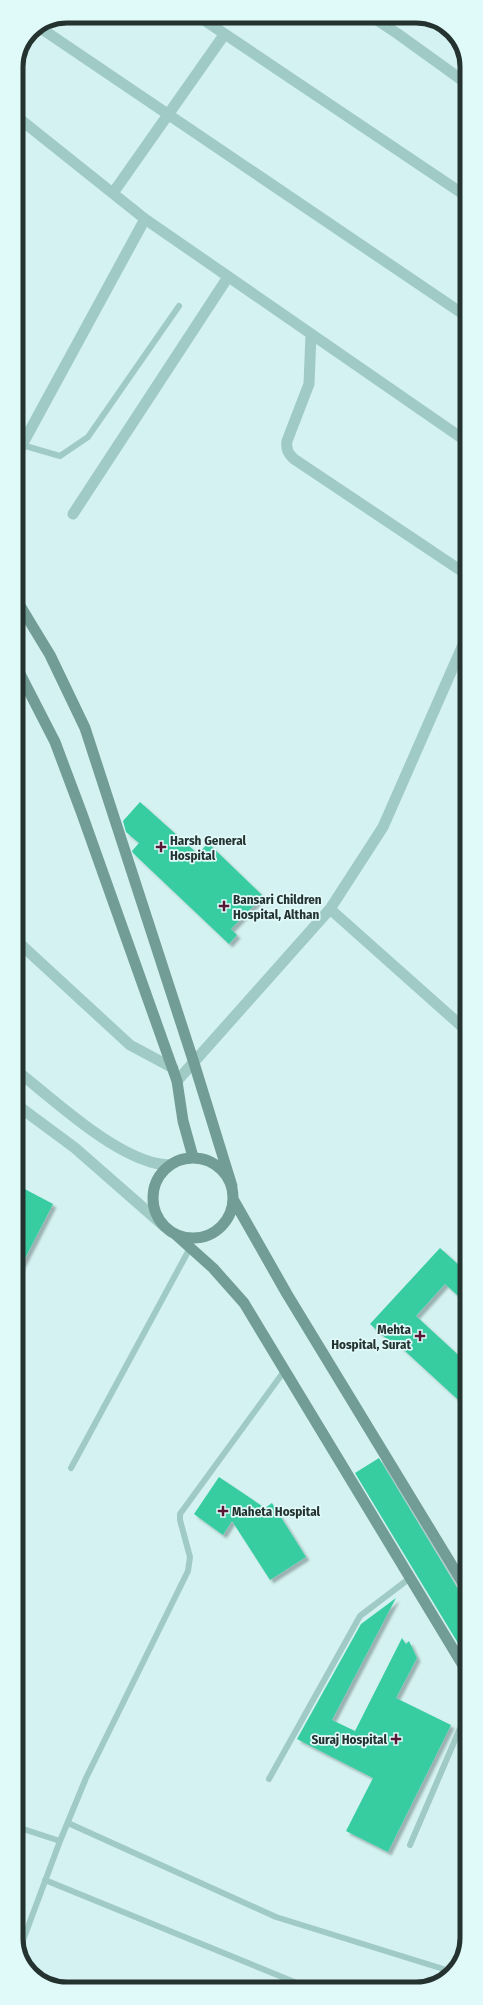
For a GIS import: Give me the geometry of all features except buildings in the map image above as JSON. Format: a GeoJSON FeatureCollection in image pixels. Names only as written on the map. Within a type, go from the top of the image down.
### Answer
{"type":"FeatureCollection","features":[{"type":"Feature","properties":{"kind":"main road"},"geometry":{"type":"LineString","coordinates":[[23,611],[50,655],[84,728],[194,1063],[232,1186],[233,1199],[231,1211],[225,1223],[214,1232],[202,1238],[188,1238],[175,1234]]}},
{"type":"Feature","properties":{"kind":"main road"},"geometry":{"type":"LineString","coordinates":[[23,680],[55,742],[178,1080],[183,1121],[193,1158]]}},
{"type":"Feature","properties":{"kind":"main road"},"geometry":{"type":"LineString","coordinates":[[232,1186],[226,1175],[217,1166],[206,1159],[193,1158],[180,1160],[169,1166],[160,1175],[154,1187],[152,1201],[156,1214],[164,1226],[213,1268],[244,1304],[460,1660]]}},
{"type":"Feature","properties":{"kind":"main road"},"geometry":{"type":"LineString","coordinates":[[233,1199],[287,1294],[460,1578]]}},
{"type":"Feature","properties":{"kind":"street"},"geometry":{"type":"LineString","coordinates":[[208,23],[460,192]]}},
{"type":"Feature","properties":{"kind":"street"},"geometry":{"type":"LineString","coordinates":[[382,23],[460,79]]}},
{"type":"Feature","properties":{"kind":"street"},"geometry":{"type":"LineString","coordinates":[[43,30],[460,312]]}},
{"type":"Feature","properties":{"kind":"street"},"geometry":{"type":"LineString","coordinates":[[113,193],[224,35]]}},
{"type":"Feature","properties":{"kind":"street"},"geometry":{"type":"LineString","coordinates":[[23,122],[145,219],[460,437]]}},
{"type":"Feature","properties":{"kind":"street"},"geometry":{"type":"LineString","coordinates":[[23,443],[145,219]]}},
{"type":"Feature","properties":{"kind":"street"},"geometry":{"type":"LineString","coordinates":[[73,514],[228,277]]}},
{"type":"Feature","properties":{"kind":"street"},"geometry":{"type":"LineString","coordinates":[[311,334],[309,384],[287,441],[286,449],[289,454],[460,570]]}},
{"type":"Feature","properties":{"kind":"street"},"geometry":{"type":"LineString","coordinates":[[178,1080],[330,909],[383,827],[460,652]]}},
{"type":"Feature","properties":{"kind":"street"},"geometry":{"type":"LineString","coordinates":[[330,909],[460,1026]]}},
{"type":"Feature","properties":{"kind":"street"},"geometry":{"type":"LineString","coordinates":[[23,946],[130,1045],[173,1068]]}},
{"type":"Feature","properties":{"kind":"street"},"geometry":{"type":"LineString","coordinates":[[23,1075],[114,1144],[148,1162],[169,1166]]}},
{"type":"Feature","properties":{"kind":"street"},"geometry":{"type":"LineString","coordinates":[[23,1109],[75,1148],[164,1226]]}},
{"type":"Feature","properties":{"kind":"lane"},"geometry":{"type":"LineString","coordinates":[[23,445],[60,456],[88,438],[179,306]]}},
{"type":"Feature","properties":{"kind":"lane"},"geometry":{"type":"LineString","coordinates":[[71,1468],[190,1248]]}},
{"type":"Feature","properties":{"kind":"lane"},"geometry":{"type":"LineString","coordinates":[[23,1940],[60,1841],[86,1778],[188,1571],[190,1557],[180,1520],[183,1508],[285,1370]]}},
{"type":"Feature","properties":{"kind":"lane"},"geometry":{"type":"LineString","coordinates":[[269,1779],[360,1616],[410,1578]]}},
{"type":"Feature","properties":{"kind":"lane"},"geometry":{"type":"LineString","coordinates":[[410,1845],[460,1728]]}},
{"type":"Feature","properties":{"kind":"lane"},"geometry":{"type":"LineString","coordinates":[[68,1822],[276,1917],[446,1970]]}},
{"type":"Feature","properties":{"kind":"lane"},"geometry":{"type":"LineString","coordinates":[[23,1829],[60,1841]]}},
{"type":"Feature","properties":{"kind":"lane"},"geometry":{"type":"LineString","coordinates":[[45,1880],[294,1982]]}},
{"type":"Feature","properties":{"kind":"place","name":"Harsh General Hospital"},"geometry":{"type":"Point","coordinates":[161,847]}},
{"type":"Feature","properties":{"kind":"place","name":"Bansari Children Hospital, Althan"},"geometry":{"type":"Point","coordinates":[224,906]}},
{"type":"Feature","properties":{"kind":"place","name":"Mehta Hospital, Surat"},"geometry":{"type":"Point","coordinates":[420,1336]}},
{"type":"Feature","properties":{"kind":"place","name":"Maheta Hospital"},"geometry":{"type":"Point","coordinates":[223,1511]}},
{"type":"Feature","properties":{"kind":"place","name":"Suraj Hospital"},"geometry":{"type":"Point","coordinates":[396,1739]}}]}
